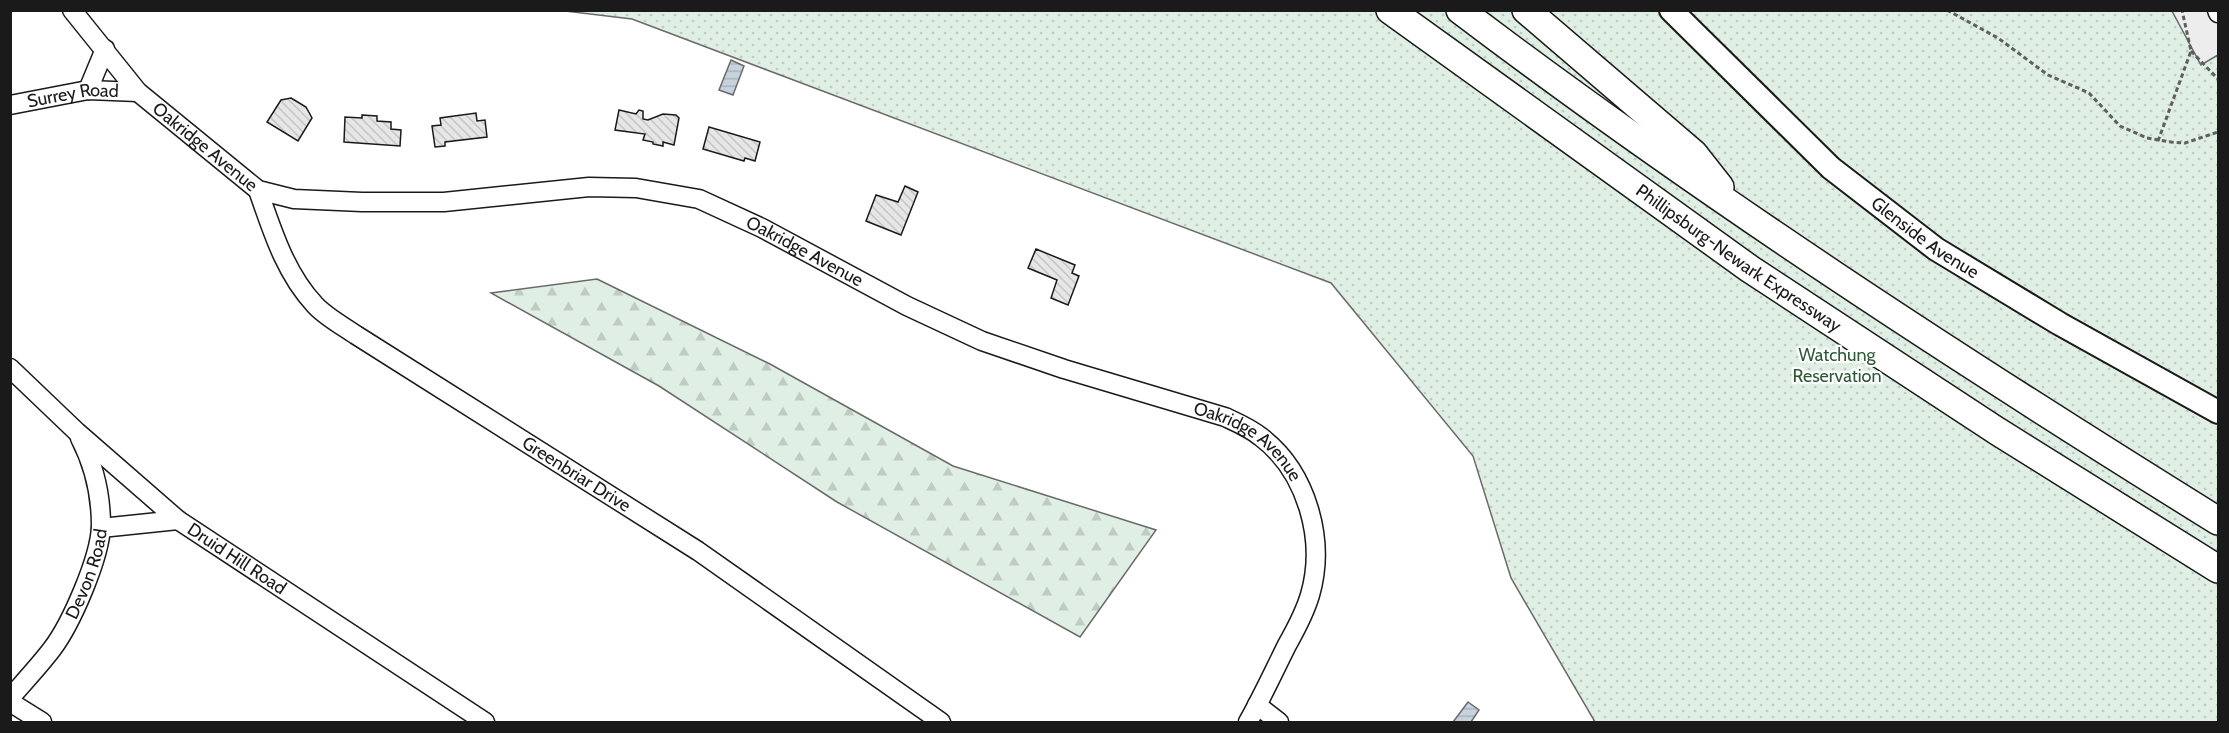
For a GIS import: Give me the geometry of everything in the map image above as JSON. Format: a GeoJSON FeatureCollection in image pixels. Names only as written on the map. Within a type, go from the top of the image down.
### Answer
{"type":"FeatureCollection","features":[{"type":"Feature","properties":{"kind":"highway","name":"Phillipsburg-Newark Expressway"},"geometry":{"type":"LineString","coordinates":[[1390,10],[1750,269],[2006,437],[2218,569]]}},
{"type":"Feature","properties":{"kind":"highway"},"geometry":{"type":"LineString","coordinates":[[1460,10],[1738,210],[1925,336],[2218,521]]}},
{"type":"Feature","properties":{"kind":"highway"},"geometry":{"type":"LineString","coordinates":[[1526,10],[1694,154],[1738,210]]}},
{"type":"Feature","properties":{"kind":"main road","name":"Glenside Avenue"},"geometry":{"type":"LineString","coordinates":[[1671,10],[1831,168],[1936,249],[2060,324],[2218,412]]}},
{"type":"Feature","properties":{"kind":"street","name":"Oakridge Avenue"},"geometry":{"type":"LineString","coordinates":[[72,10],[138,92],[258,190],[294,199],[362,202],[444,202],[589,187],[625,188],[699,199],[762,228],[907,306],[982,341],[1064,369],[1225,417],[1245,426],[1272,447],[1295,477],[1308,506],[1315,543],[1310,594],[1301,618],[1257,705]]}},
{"type":"Feature","properties":{"kind":"street"},"geometry":{"type":"LineString","coordinates":[[88,90],[105,49]]}},
{"type":"Feature","properties":{"kind":"street","name":"Surrey Road"},"geometry":{"type":"LineString","coordinates":[[10,105],[88,90],[138,92]]}},
{"type":"Feature","properties":{"kind":"street","name":"Greenbriar Drive"},"geometry":{"type":"LineString","coordinates":[[258,190],[275,238],[290,271],[315,306],[366,342],[698,551],[940,723]]}},
{"type":"Feature","properties":{"kind":"street","name":"Druid Hill Road"},"geometry":{"type":"LineString","coordinates":[[10,368],[77,432],[178,520],[484,723]]}},
{"type":"Feature","properties":{"kind":"street","name":"Devon Road"},"geometry":{"type":"LineString","coordinates":[[10,700],[53,648],[76,607],[92,566],[101,528],[98,490],[88,454],[77,432]]}},
{"type":"Feature","properties":{"kind":"street"},"geometry":{"type":"LineString","coordinates":[[101,528],[178,520]]}},
{"type":"Feature","properties":{"kind":"street"},"geometry":{"type":"LineString","coordinates":[[10,700],[42,723]]}},
{"type":"Feature","properties":{"kind":"street"},"geometry":{"type":"LineString","coordinates":[[1248,723],[1257,705],[1279,723]]}},
{"type":"Feature","properties":{"kind":"path"},"geometry":{"type":"LineString","coordinates":[[1947,10],[1998,38],[2048,75],[2089,93],[2120,126],[2158,141],[2185,143],[2218,132]]}},
{"type":"Feature","properties":{"kind":"path"},"geometry":{"type":"LineString","coordinates":[[2182,10],[2191,51],[2218,79]]}},
{"type":"Feature","properties":{"kind":"path"},"geometry":{"type":"LineString","coordinates":[[2158,141],[2191,51]]}},
{"type":"Feature","properties":{"kind":"green space","name":"Watchung Reservation"},"geometry":{"type":"Polygon","coordinates":[[[565,11],[2218,11],[2218,722],[1595,722],[1511,578],[1473,456],[1331,283],[632,19],[565,11]]]}},
{"type":"Feature","properties":{"kind":"green space"},"geometry":{"type":"Polygon","coordinates":[[[597,279],[770,364],[953,466],[1156,530],[1080,637],[837,502],[659,386],[491,293],[597,279]]]}},
{"type":"Feature","properties":{"kind":"shaded area"},"geometry":{"type":"Polygon","coordinates":[[[2172,11],[2217,11],[2218,55],[2201,65],[2172,11]]]}},
{"type":"Feature","properties":{"kind":"shaded area"},"geometry":{"type":"Polygon","coordinates":[[[731,60],[744,66],[733,95],[719,90],[731,60]]]}},
{"type":"Feature","properties":{"kind":"shaded area"},"geometry":{"type":"Polygon","coordinates":[[[1468,702],[1479,710],[1471,722],[1453,722],[1468,702]]]}},
{"type":"Feature","properties":{"kind":"building"},"geometry":{"type":"Polygon","coordinates":[[[291,98],[306,107],[312,118],[298,141],[267,122],[281,100],[291,98]]]}},
{"type":"Feature","properties":{"kind":"building"},"geometry":{"type":"Polygon","coordinates":[[[619,110],[636,114],[639,110],[643,111],[643,119],[648,120],[663,114],[676,115],[679,118],[674,145],[663,142],[663,146],[653,144],[653,142],[643,140],[645,134],[615,130],[619,110]]]}},
{"type":"Feature","properties":{"kind":"building"},"geometry":{"type":"Polygon","coordinates":[[[476,113],[477,121],[485,120],[487,137],[445,142],[445,146],[435,147],[432,126],[441,125],[440,118],[476,113]]]}},
{"type":"Feature","properties":{"kind":"building"},"geometry":{"type":"Polygon","coordinates":[[[362,115],[377,116],[377,121],[391,122],[391,129],[401,130],[400,146],[344,142],[345,117],[362,118],[362,115]]]}},
{"type":"Feature","properties":{"kind":"building"},"geometry":{"type":"Polygon","coordinates":[[[709,127],[760,142],[755,161],[745,158],[744,161],[703,149],[709,127]]]}},
{"type":"Feature","properties":{"kind":"building"},"geometry":{"type":"Polygon","coordinates":[[[905,186],[918,192],[901,235],[866,221],[876,195],[898,202],[905,186]]]}},
{"type":"Feature","properties":{"kind":"building"},"geometry":{"type":"Polygon","coordinates":[[[1036,249],[1075,265],[1072,273],[1079,276],[1068,305],[1051,298],[1057,280],[1028,268],[1036,249]]]}}]}
